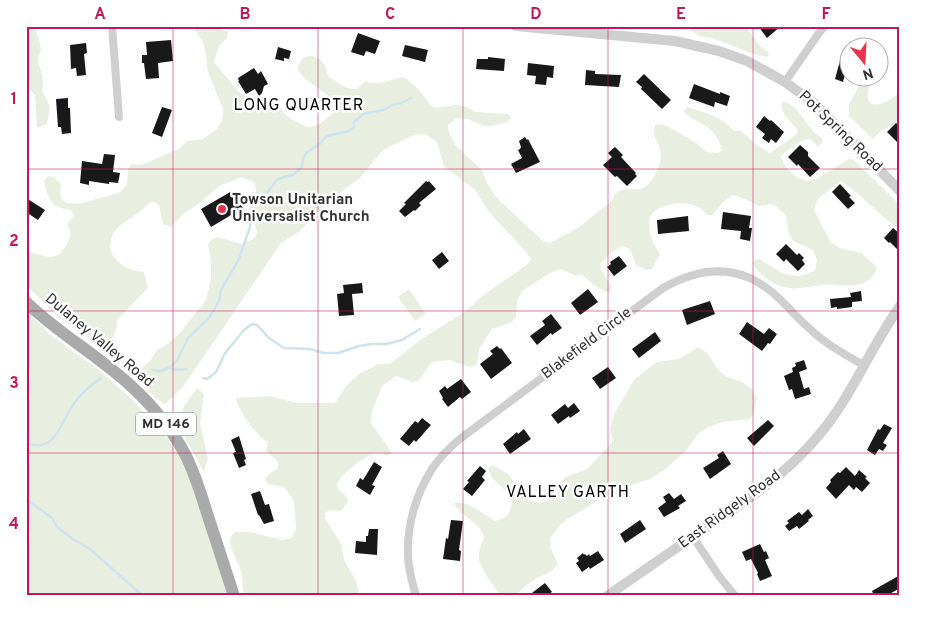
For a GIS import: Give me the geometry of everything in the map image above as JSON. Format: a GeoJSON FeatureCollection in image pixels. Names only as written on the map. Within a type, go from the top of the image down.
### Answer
{"type":"FeatureCollection","features":[{"type":"Feature","properties":{"kind":"main road","name":"Dulaney Valley Road"},"geometry":{"type":"LineString","coordinates":[[26,302],[131,385],[171,432],[187,457],[196,480],[234,596]]}},
{"type":"Feature","properties":{"kind":"street"},"geometry":{"type":"LineString","coordinates":[[112,26],[119,117]]}},
{"type":"Feature","properties":{"kind":"street","name":"Pot Spring Road"},"geometry":{"type":"LineString","coordinates":[[516,26],[652,38],[719,51],[747,61],[785,82],[805,96],[900,191]]}},
{"type":"Feature","properties":{"kind":"street"},"geometry":{"type":"LineString","coordinates":[[785,82],[825,26]]}},
{"type":"Feature","properties":{"kind":"street","name":"Blakefield Circle"},"geometry":{"type":"LineString","coordinates":[[416,596],[410,576],[408,555],[409,532],[414,509],[432,469],[460,438],[676,280],[710,271],[726,271],[752,279],[773,293],[819,338],[865,366]]}},
{"type":"Feature","properties":{"kind":"street","name":"East Ridgely Road"},"geometry":{"type":"LineString","coordinates":[[607,596],[764,488],[799,458],[835,415],[900,306]]}},
{"type":"Feature","properties":{"kind":"street"},"geometry":{"type":"LineString","coordinates":[[693,537],[735,596]]}},
{"type":"Feature","properties":{"kind":"green space"},"geometry":{"type":"Polygon","coordinates":[[[26,26],[33,26],[39,39],[41,49],[38,60],[42,75],[43,92],[50,107],[47,124],[37,128],[35,95],[26,85],[26,26]]]}},
{"type":"Feature","properties":{"kind":"green space"},"geometry":{"type":"Polygon","coordinates":[[[197,26],[210,26],[228,32],[227,38],[219,46],[214,62],[238,91],[251,100],[279,102],[286,115],[305,126],[315,126],[338,109],[333,99],[305,79],[298,70],[300,61],[310,56],[323,63],[330,78],[351,89],[357,89],[366,81],[381,83],[402,77],[407,79],[421,92],[430,105],[435,108],[456,105],[476,112],[508,114],[511,118],[507,122],[490,126],[484,126],[468,119],[457,118],[448,125],[448,130],[455,145],[482,170],[488,185],[497,198],[544,242],[550,243],[579,227],[612,201],[618,191],[639,189],[647,185],[660,164],[660,150],[654,134],[656,125],[662,124],[667,126],[695,142],[707,152],[718,153],[722,150],[717,137],[707,127],[686,115],[684,112],[687,107],[718,118],[734,131],[740,130],[757,145],[770,153],[797,134],[797,129],[785,116],[781,106],[783,101],[796,109],[813,131],[822,138],[822,143],[818,147],[810,139],[806,139],[781,156],[788,169],[794,175],[807,181],[817,178],[849,159],[854,160],[900,205],[900,230],[841,181],[818,199],[814,210],[831,243],[840,248],[861,253],[877,267],[868,281],[861,284],[790,288],[768,280],[752,263],[756,259],[761,260],[784,274],[800,276],[815,271],[817,260],[813,250],[793,241],[788,231],[786,215],[773,204],[759,206],[733,195],[723,202],[713,215],[707,215],[696,206],[687,204],[678,203],[661,207],[650,217],[649,227],[651,236],[660,254],[652,269],[646,270],[636,265],[630,249],[621,246],[600,264],[612,288],[609,293],[594,285],[581,274],[576,276],[561,269],[550,273],[522,291],[517,301],[516,318],[512,322],[492,329],[479,349],[476,365],[470,367],[449,360],[432,362],[418,381],[413,382],[396,376],[382,386],[372,411],[371,423],[392,453],[387,456],[377,453],[372,454],[347,472],[338,481],[337,487],[347,497],[348,502],[341,511],[330,510],[325,513],[325,518],[341,544],[344,560],[357,583],[359,596],[244,596],[241,570],[230,542],[234,532],[250,532],[282,540],[292,538],[296,528],[294,501],[284,487],[268,484],[265,479],[278,468],[278,462],[266,451],[268,442],[248,423],[236,398],[270,396],[297,403],[335,403],[347,385],[359,374],[378,364],[390,364],[420,340],[466,311],[482,296],[528,264],[531,259],[489,212],[475,190],[444,166],[437,142],[425,134],[414,135],[383,150],[360,178],[327,202],[300,231],[281,243],[183,387],[165,404],[158,400],[137,380],[137,372],[150,361],[157,350],[179,334],[206,300],[211,278],[211,261],[208,245],[211,240],[218,237],[242,244],[255,238],[257,232],[250,207],[256,192],[255,183],[242,177],[221,185],[183,214],[171,227],[163,224],[159,205],[152,201],[117,228],[112,236],[110,246],[114,257],[125,267],[144,272],[148,288],[117,320],[115,334],[107,345],[101,346],[58,317],[26,285],[26,251],[42,256],[54,256],[63,250],[71,234],[67,224],[74,215],[71,210],[58,207],[49,198],[44,180],[48,176],[54,177],[61,184],[60,195],[62,200],[67,203],[78,204],[119,193],[127,185],[128,169],[131,164],[141,165],[179,149],[187,141],[203,139],[216,130],[222,121],[223,109],[208,72],[204,44],[195,30],[197,26]]]}},
{"type":"Feature","properties":{"kind":"green space"},"geometry":{"type":"Polygon","coordinates":[[[686,26],[745,26],[769,55],[767,57],[756,55],[712,38],[699,36],[686,26]]]}},
{"type":"Feature","properties":{"kind":"green space"},"geometry":{"type":"Polygon","coordinates":[[[858,88],[869,88],[868,99],[870,103],[874,104],[890,100],[900,92],[900,121],[881,131],[873,139],[849,116],[849,105],[858,88]]]}},
{"type":"Feature","properties":{"kind":"green space"},"geometry":{"type":"Polygon","coordinates":[[[409,289],[426,314],[415,321],[398,297],[409,289]]]}},
{"type":"Feature","properties":{"kind":"green space"},"geometry":{"type":"Polygon","coordinates":[[[26,309],[48,333],[100,371],[133,400],[170,442],[182,460],[191,482],[229,596],[26,596],[26,309]]]}},
{"type":"Feature","properties":{"kind":"green space"},"geometry":{"type":"Polygon","coordinates":[[[698,347],[707,353],[725,376],[742,382],[751,388],[757,398],[753,415],[749,419],[722,422],[707,428],[698,434],[685,452],[664,470],[650,479],[609,492],[569,518],[560,525],[550,538],[551,549],[558,564],[555,568],[531,582],[515,596],[502,596],[482,568],[479,560],[479,551],[484,538],[481,530],[454,503],[470,506],[495,521],[504,518],[509,513],[512,497],[492,478],[488,468],[493,465],[508,474],[529,501],[540,503],[551,500],[558,492],[565,477],[587,469],[610,445],[613,440],[610,430],[614,414],[634,380],[656,362],[679,359],[698,347]]]}},
{"type":"Feature","properties":{"kind":"green space"},"geometry":{"type":"Polygon","coordinates":[[[197,388],[204,394],[200,423],[208,459],[204,472],[179,427],[184,406],[197,388]]]}},
{"type":"Feature","properties":{"kind":"building"},"geometry":{"type":"Polygon","coordinates":[[[758,26],[781,26],[767,38],[758,26]]]}},
{"type":"Feature","properties":{"kind":"building"},"geometry":{"type":"Polygon","coordinates":[[[358,33],[380,41],[375,54],[366,51],[364,56],[351,52],[358,33]]]}},
{"type":"Feature","properties":{"kind":"building"},"geometry":{"type":"Polygon","coordinates":[[[171,40],[173,61],[158,63],[159,78],[146,79],[142,55],[147,55],[146,42],[171,40]]]}},
{"type":"Feature","properties":{"kind":"building"},"geometry":{"type":"Polygon","coordinates":[[[86,43],[87,53],[84,54],[86,75],[77,76],[76,68],[71,69],[70,45],[86,43]]]}},
{"type":"Feature","properties":{"kind":"building"},"geometry":{"type":"Polygon","coordinates":[[[405,45],[428,50],[425,62],[402,56],[405,45]]]}},
{"type":"Feature","properties":{"kind":"building"},"geometry":{"type":"Polygon","coordinates":[[[278,47],[291,51],[289,59],[284,58],[284,61],[275,59],[278,47]]]}},
{"type":"Feature","properties":{"kind":"building"},"geometry":{"type":"Polygon","coordinates":[[[488,57],[505,59],[504,71],[476,69],[477,59],[488,59],[488,57]]]}},
{"type":"Feature","properties":{"kind":"building"},"geometry":{"type":"Polygon","coordinates":[[[528,63],[554,66],[553,78],[547,77],[546,85],[535,84],[536,76],[527,75],[528,63]]]}},
{"type":"Feature","properties":{"kind":"building"},"geometry":{"type":"Polygon","coordinates":[[[254,68],[258,74],[261,71],[268,84],[264,86],[259,96],[255,89],[246,94],[238,81],[238,78],[254,68]]]}},
{"type":"Feature","properties":{"kind":"building"},"geometry":{"type":"Polygon","coordinates":[[[838,68],[838,80],[835,79],[838,68]]]}},
{"type":"Feature","properties":{"kind":"building"},"geometry":{"type":"Polygon","coordinates":[[[586,70],[595,71],[595,74],[621,75],[619,87],[585,85],[586,70]]]}},
{"type":"Feature","properties":{"kind":"building"},"geometry":{"type":"Polygon","coordinates":[[[644,74],[671,100],[662,109],[636,82],[644,74]]]}},
{"type":"Feature","properties":{"kind":"building"},"geometry":{"type":"Polygon","coordinates":[[[694,84],[730,96],[727,106],[715,102],[714,107],[689,98],[694,84]]]}},
{"type":"Feature","properties":{"kind":"building"},"geometry":{"type":"Polygon","coordinates":[[[68,98],[71,133],[62,134],[61,127],[58,127],[56,99],[68,98]]]}},
{"type":"Feature","properties":{"kind":"building"},"geometry":{"type":"Polygon","coordinates":[[[162,107],[172,110],[162,137],[152,133],[162,107]]]}},
{"type":"Feature","properties":{"kind":"building"},"geometry":{"type":"Polygon","coordinates":[[[764,116],[784,132],[776,143],[771,139],[769,143],[762,138],[765,134],[756,127],[764,116]]]}},
{"type":"Feature","properties":{"kind":"building"},"geometry":{"type":"Polygon","coordinates":[[[896,123],[900,126],[900,145],[887,132],[896,123]]]}},
{"type":"Feature","properties":{"kind":"building"},"geometry":{"type":"Polygon","coordinates":[[[525,137],[528,139],[540,162],[516,173],[511,164],[522,158],[518,150],[521,147],[519,141],[525,137]]]}},
{"type":"Feature","properties":{"kind":"building"},"geometry":{"type":"Polygon","coordinates":[[[800,145],[820,168],[810,177],[798,164],[797,166],[788,157],[800,145]]]}},
{"type":"Feature","properties":{"kind":"building"},"geometry":{"type":"Polygon","coordinates":[[[615,147],[623,155],[621,157],[637,176],[627,186],[603,165],[612,157],[608,153],[615,147]]]}},
{"type":"Feature","properties":{"kind":"building"},"geometry":{"type":"Polygon","coordinates":[[[104,154],[115,155],[113,172],[120,173],[118,183],[109,182],[109,184],[89,181],[89,185],[80,183],[82,161],[102,164],[104,154]]]}},
{"type":"Feature","properties":{"kind":"building"},"geometry":{"type":"Polygon","coordinates":[[[426,181],[429,181],[436,189],[419,203],[421,205],[415,211],[405,217],[399,211],[406,204],[404,203],[426,181]]]}},
{"type":"Feature","properties":{"kind":"building"},"geometry":{"type":"Polygon","coordinates":[[[840,184],[855,203],[848,209],[832,192],[840,184]]]}},
{"type":"Feature","properties":{"kind":"building","name":"Towson Unitarian Universalist Church"},"geometry":{"type":"Polygon","coordinates":[[[232,191],[243,208],[211,227],[201,209],[232,191]]]}},
{"type":"Feature","properties":{"kind":"building"},"geometry":{"type":"Polygon","coordinates":[[[26,198],[45,210],[38,220],[26,212],[26,198]]]}},
{"type":"Feature","properties":{"kind":"building"},"geometry":{"type":"Polygon","coordinates":[[[723,212],[751,216],[749,228],[752,228],[750,241],[740,239],[741,231],[721,229],[723,212]]]}},
{"type":"Feature","properties":{"kind":"building"},"geometry":{"type":"Polygon","coordinates":[[[688,216],[689,231],[658,234],[657,220],[688,216]]]}},
{"type":"Feature","properties":{"kind":"building"},"geometry":{"type":"Polygon","coordinates":[[[893,228],[900,234],[900,252],[884,238],[893,228]]]}},
{"type":"Feature","properties":{"kind":"building"},"geometry":{"type":"Polygon","coordinates":[[[786,244],[797,255],[799,253],[804,258],[802,260],[805,264],[798,271],[786,259],[784,262],[776,254],[786,244]]]}},
{"type":"Feature","properties":{"kind":"building"},"geometry":{"type":"Polygon","coordinates":[[[442,252],[449,261],[439,269],[432,260],[442,252]]]}},
{"type":"Feature","properties":{"kind":"building"},"geometry":{"type":"Polygon","coordinates":[[[619,256],[627,266],[614,276],[607,267],[611,264],[610,262],[619,256]]]}},
{"type":"Feature","properties":{"kind":"building"},"geometry":{"type":"Polygon","coordinates":[[[362,283],[363,293],[352,294],[354,315],[339,316],[337,294],[344,293],[343,285],[362,283]]]}},
{"type":"Feature","properties":{"kind":"building"},"geometry":{"type":"Polygon","coordinates":[[[588,289],[598,302],[580,315],[571,303],[588,289]]]}},
{"type":"Feature","properties":{"kind":"building"},"geometry":{"type":"Polygon","coordinates":[[[861,291],[862,301],[852,302],[852,307],[831,308],[830,299],[851,297],[850,293],[861,291]]]}},
{"type":"Feature","properties":{"kind":"building"},"geometry":{"type":"Polygon","coordinates":[[[710,301],[715,314],[687,325],[682,310],[710,301]]]}},
{"type":"Feature","properties":{"kind":"building"},"geometry":{"type":"Polygon","coordinates":[[[551,314],[562,328],[552,335],[551,333],[537,345],[530,336],[545,325],[542,321],[551,314]]]}},
{"type":"Feature","properties":{"kind":"building"},"geometry":{"type":"Polygon","coordinates":[[[747,322],[764,334],[769,328],[777,334],[762,351],[739,334],[747,322]]]}},
{"type":"Feature","properties":{"kind":"building"},"geometry":{"type":"Polygon","coordinates":[[[655,332],[661,341],[639,358],[632,349],[655,332]]]}},
{"type":"Feature","properties":{"kind":"building"},"geometry":{"type":"Polygon","coordinates":[[[497,346],[501,348],[512,363],[491,379],[480,364],[493,354],[490,351],[497,346]]]}},
{"type":"Feature","properties":{"kind":"building"},"geometry":{"type":"Polygon","coordinates":[[[804,360],[807,369],[799,372],[804,389],[809,387],[811,394],[795,399],[792,389],[789,390],[784,376],[793,372],[792,368],[796,366],[795,363],[804,360]]]}},
{"type":"Feature","properties":{"kind":"building"},"geometry":{"type":"Polygon","coordinates":[[[608,367],[616,378],[600,389],[592,378],[608,367]]]}},
{"type":"Feature","properties":{"kind":"building"},"geometry":{"type":"Polygon","coordinates":[[[461,379],[471,392],[462,399],[460,397],[448,407],[439,391],[445,386],[447,389],[461,379]]]}},
{"type":"Feature","properties":{"kind":"building"},"geometry":{"type":"Polygon","coordinates":[[[574,403],[580,411],[558,424],[551,415],[565,404],[568,408],[574,403]]]}},
{"type":"Feature","properties":{"kind":"building"},"geometry":{"type":"Polygon","coordinates":[[[422,418],[431,425],[416,442],[414,440],[409,446],[400,439],[415,421],[418,423],[422,418]]]}},
{"type":"Feature","properties":{"kind":"building"},"geometry":{"type":"Polygon","coordinates":[[[768,420],[774,426],[754,446],[747,438],[768,420]]]}},
{"type":"Feature","properties":{"kind":"building"},"geometry":{"type":"Polygon","coordinates":[[[884,424],[892,428],[883,443],[887,445],[883,451],[879,449],[875,455],[867,450],[878,429],[880,430],[884,424]]]}},
{"type":"Feature","properties":{"kind":"building"},"geometry":{"type":"Polygon","coordinates":[[[524,429],[531,439],[510,454],[503,444],[517,432],[518,434],[524,429]]]}},
{"type":"Feature","properties":{"kind":"building"},"geometry":{"type":"Polygon","coordinates":[[[239,436],[246,465],[239,468],[233,453],[236,452],[231,440],[239,436]]]}},
{"type":"Feature","properties":{"kind":"building"},"geometry":{"type":"Polygon","coordinates":[[[723,451],[731,464],[710,479],[703,468],[719,458],[717,455],[723,451]]]}},
{"type":"Feature","properties":{"kind":"building"},"geometry":{"type":"Polygon","coordinates":[[[374,462],[382,467],[372,485],[375,486],[370,495],[356,486],[360,478],[363,480],[374,462]]]}},
{"type":"Feature","properties":{"kind":"building"},"geometry":{"type":"Polygon","coordinates":[[[480,466],[486,471],[482,477],[485,480],[472,496],[463,489],[469,482],[467,481],[480,466]]]}},
{"type":"Feature","properties":{"kind":"building"},"geometry":{"type":"Polygon","coordinates":[[[846,467],[855,476],[859,470],[867,477],[865,478],[870,483],[862,492],[856,487],[854,490],[849,485],[836,499],[826,488],[831,482],[830,480],[846,467]]]}},
{"type":"Feature","properties":{"kind":"building"},"geometry":{"type":"Polygon","coordinates":[[[260,491],[265,505],[269,504],[274,521],[264,524],[258,515],[251,494],[260,491]]]}},
{"type":"Feature","properties":{"kind":"building"},"geometry":{"type":"Polygon","coordinates":[[[669,493],[674,499],[681,494],[686,501],[678,506],[680,508],[664,517],[658,508],[666,502],[663,497],[669,493]]]}},
{"type":"Feature","properties":{"kind":"building"},"geometry":{"type":"Polygon","coordinates":[[[808,509],[813,516],[809,521],[799,529],[797,526],[789,531],[785,526],[789,523],[787,521],[799,512],[802,515],[808,509]]]}},
{"type":"Feature","properties":{"kind":"building"},"geometry":{"type":"Polygon","coordinates":[[[451,520],[463,521],[459,550],[461,551],[460,561],[443,559],[451,520]]]}},
{"type":"Feature","properties":{"kind":"building"},"geometry":{"type":"Polygon","coordinates":[[[640,520],[646,529],[625,543],[620,534],[640,520]]]}},
{"type":"Feature","properties":{"kind":"building"},"geometry":{"type":"Polygon","coordinates":[[[369,529],[378,529],[377,555],[355,553],[356,541],[366,542],[369,529]]]}},
{"type":"Feature","properties":{"kind":"building"},"geometry":{"type":"Polygon","coordinates":[[[760,544],[769,558],[765,560],[772,576],[760,581],[751,559],[746,561],[742,552],[760,544]]]}},
{"type":"Feature","properties":{"kind":"building"},"geometry":{"type":"Polygon","coordinates":[[[598,551],[604,560],[582,572],[576,563],[579,561],[577,558],[583,553],[590,556],[598,551]]]}},
{"type":"Feature","properties":{"kind":"building"},"geometry":{"type":"Polygon","coordinates":[[[900,575],[900,588],[886,596],[874,596],[872,591],[900,575]]]}},
{"type":"Feature","properties":{"kind":"building"},"geometry":{"type":"Polygon","coordinates":[[[545,583],[552,592],[546,596],[528,596],[545,583]]]}},
{"type":"Feature","properties":{"kind":"waterway"},"geometry":{"type":"LineString","coordinates":[[152,370],[160,371],[169,368],[177,361],[188,338],[207,320],[214,310],[219,301],[221,290],[238,261],[250,227],[253,201],[266,194],[277,180],[293,175],[302,167],[306,153],[321,143],[327,136],[349,131],[354,127],[354,122],[363,114],[384,110],[411,98]]}},
{"type":"Feature","properties":{"kind":"waterway"},"geometry":{"type":"LineString","coordinates":[[203,378],[207,379],[216,372],[225,353],[244,330],[252,324],[257,325],[269,338],[284,348],[310,349],[324,353],[338,353],[359,346],[386,344],[402,340],[420,329]]}},
{"type":"Feature","properties":{"kind":"waterway"},"geometry":{"type":"LineString","coordinates":[[169,368],[187,369]]}},
{"type":"Feature","properties":{"kind":"waterway"},"geometry":{"type":"LineString","coordinates":[[26,443],[36,445],[51,441],[76,401],[101,378]]}},
{"type":"Feature","properties":{"kind":"waterway"},"geometry":{"type":"LineString","coordinates":[[26,499],[52,518],[57,527],[90,549],[143,596]]}},
{"type":"Feature","properties":{"kind":"place","name":"Towson Unitarian Universalist Church"},"geometry":{"type":"Point","coordinates":[222,209]}},
{"type":"Feature","properties":{"kind":"district","name":"LONG QUARTER"},"geometry":{"type":"Point","coordinates":[299,106]}},
{"type":"Feature","properties":{"kind":"district","name":"VALLEY GARTH"},"geometry":{"type":"Point","coordinates":[568,493]}}]}
